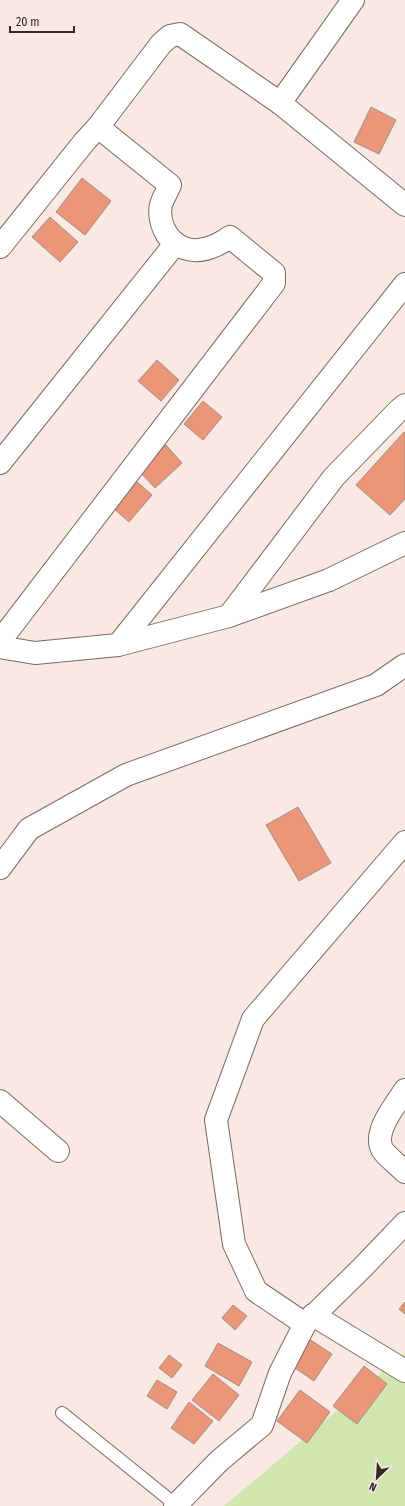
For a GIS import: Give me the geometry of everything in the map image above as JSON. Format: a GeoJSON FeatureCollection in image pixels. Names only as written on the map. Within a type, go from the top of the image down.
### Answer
{"type":"FeatureCollection","features":[{"type":"Feature","properties":{"kind":"street"},"geometry":{"type":"LineString","coordinates":[[280,104],[353,0]]}},
{"type":"Feature","properties":{"kind":"street"},"geometry":{"type":"LineString","coordinates":[[0,247],[85,141],[98,127],[161,44],[170,36],[180,34],[280,104],[405,205]]}},
{"type":"Feature","properties":{"kind":"street"},"geometry":{"type":"LineString","coordinates":[[0,641],[274,283],[274,274],[230,237],[214,247],[200,250],[188,250],[175,244],[167,236],[162,224],[160,206],[170,185],[98,127]]}},
{"type":"Feature","properties":{"kind":"street"},"geometry":{"type":"LineString","coordinates":[[0,463],[175,244]]}},
{"type":"Feature","properties":{"kind":"street"},"geometry":{"type":"LineString","coordinates":[[118,645],[405,284]]}},
{"type":"Feature","properties":{"kind":"street"},"geometry":{"type":"LineString","coordinates":[[229,616],[334,477],[400,408],[405,406]]}},
{"type":"Feature","properties":{"kind":"street"},"geometry":{"type":"LineString","coordinates":[[0,647],[35,653],[118,645],[229,616],[329,580],[405,543]]}},
{"type":"Feature","properties":{"kind":"street"},"geometry":{"type":"LineString","coordinates":[[0,868],[30,829],[126,775],[376,685],[405,665]]}},
{"type":"Feature","properties":{"kind":"street"},"geometry":{"type":"LineString","coordinates":[[405,842],[253,1019],[216,1120],[234,1244],[256,1291],[405,1371]]}},
{"type":"Feature","properties":{"kind":"street"},"geometry":{"type":"LineString","coordinates":[[405,1090],[382,1127],[380,1139],[383,1151],[405,1172]]}},
{"type":"Feature","properties":{"kind":"street"},"geometry":{"type":"LineString","coordinates":[[0,1101],[58,1151]]}},
{"type":"Feature","properties":{"kind":"street"},"geometry":{"type":"LineString","coordinates":[[175,1506],[219,1461],[262,1425],[280,1373],[309,1319],[362,1268],[405,1223]]}},
{"type":"Feature","properties":{"kind":"lane"},"geometry":{"type":"LineString","coordinates":[[62,1413],[175,1506]]}},
{"type":"Feature","properties":{"kind":"green space"},"geometry":{"type":"Polygon","coordinates":[[[405,1353],[405,1506],[224,1506],[405,1353]]]}},
{"type":"Feature","properties":{"kind":"building"},"geometry":{"type":"Polygon","coordinates":[[[371,107],[396,120],[379,154],[354,142],[371,107]]]}},
{"type":"Feature","properties":{"kind":"building"},"geometry":{"type":"Polygon","coordinates":[[[82,178],[111,201],[85,235],[56,212],[82,178]]]}},
{"type":"Feature","properties":{"kind":"building"},"geometry":{"type":"Polygon","coordinates":[[[50,217],[78,242],[60,262],[32,237],[50,217]]]}},
{"type":"Feature","properties":{"kind":"building"},"geometry":{"type":"Polygon","coordinates":[[[157,360],[179,380],[161,401],[138,381],[157,360]]]}},
{"type":"Feature","properties":{"kind":"building"},"geometry":{"type":"Polygon","coordinates":[[[203,401],[222,417],[203,440],[184,424],[203,401]]]}},
{"type":"Feature","properties":{"kind":"building"},"geometry":{"type":"Polygon","coordinates":[[[404,432],[405,499],[390,515],[356,485],[404,432]]]}},
{"type":"Feature","properties":{"kind":"building"},"geometry":{"type":"Polygon","coordinates":[[[166,445],[182,463],[155,488],[139,471],[166,445]]]}},
{"type":"Feature","properties":{"kind":"building"},"geometry":{"type":"Polygon","coordinates":[[[135,480],[152,495],[129,522],[112,507],[135,480]]]}},
{"type":"Feature","properties":{"kind":"building"},"geometry":{"type":"Polygon","coordinates":[[[298,807],[331,863],[299,881],[266,825],[298,807]]]}},
{"type":"Feature","properties":{"kind":"building"},"geometry":{"type":"Polygon","coordinates":[[[405,1302],[405,1314],[399,1309],[405,1302]]]}},
{"type":"Feature","properties":{"kind":"building"},"geometry":{"type":"Polygon","coordinates":[[[233,1305],[247,1316],[235,1330],[222,1318],[233,1305]]]}},
{"type":"Feature","properties":{"kind":"building"},"geometry":{"type":"Polygon","coordinates":[[[306,1337],[332,1354],[314,1381],[289,1364],[306,1337]]]}},
{"type":"Feature","properties":{"kind":"building"},"geometry":{"type":"Polygon","coordinates":[[[218,1343],[252,1362],[239,1386],[205,1366],[218,1343]]]}},
{"type":"Feature","properties":{"kind":"building"},"geometry":{"type":"Polygon","coordinates":[[[169,1355],[182,1365],[172,1378],[159,1368],[169,1355]]]}},
{"type":"Feature","properties":{"kind":"building"},"geometry":{"type":"Polygon","coordinates":[[[364,1366],[387,1384],[357,1424],[333,1406],[364,1366]]]}},
{"type":"Feature","properties":{"kind":"building"},"geometry":{"type":"Polygon","coordinates":[[[213,1374],[239,1395],[219,1421],[192,1400],[213,1374]]]}},
{"type":"Feature","properties":{"kind":"building"},"geometry":{"type":"Polygon","coordinates":[[[157,1380],[177,1392],[167,1409],[147,1396],[157,1380]]]}},
{"type":"Feature","properties":{"kind":"building"},"geometry":{"type":"Polygon","coordinates":[[[300,1390],[330,1412],[307,1443],[277,1421],[300,1390]]]}},
{"type":"Feature","properties":{"kind":"building"},"geometry":{"type":"Polygon","coordinates":[[[189,1402],[213,1421],[194,1444],[171,1428],[189,1402]]]}}]}
